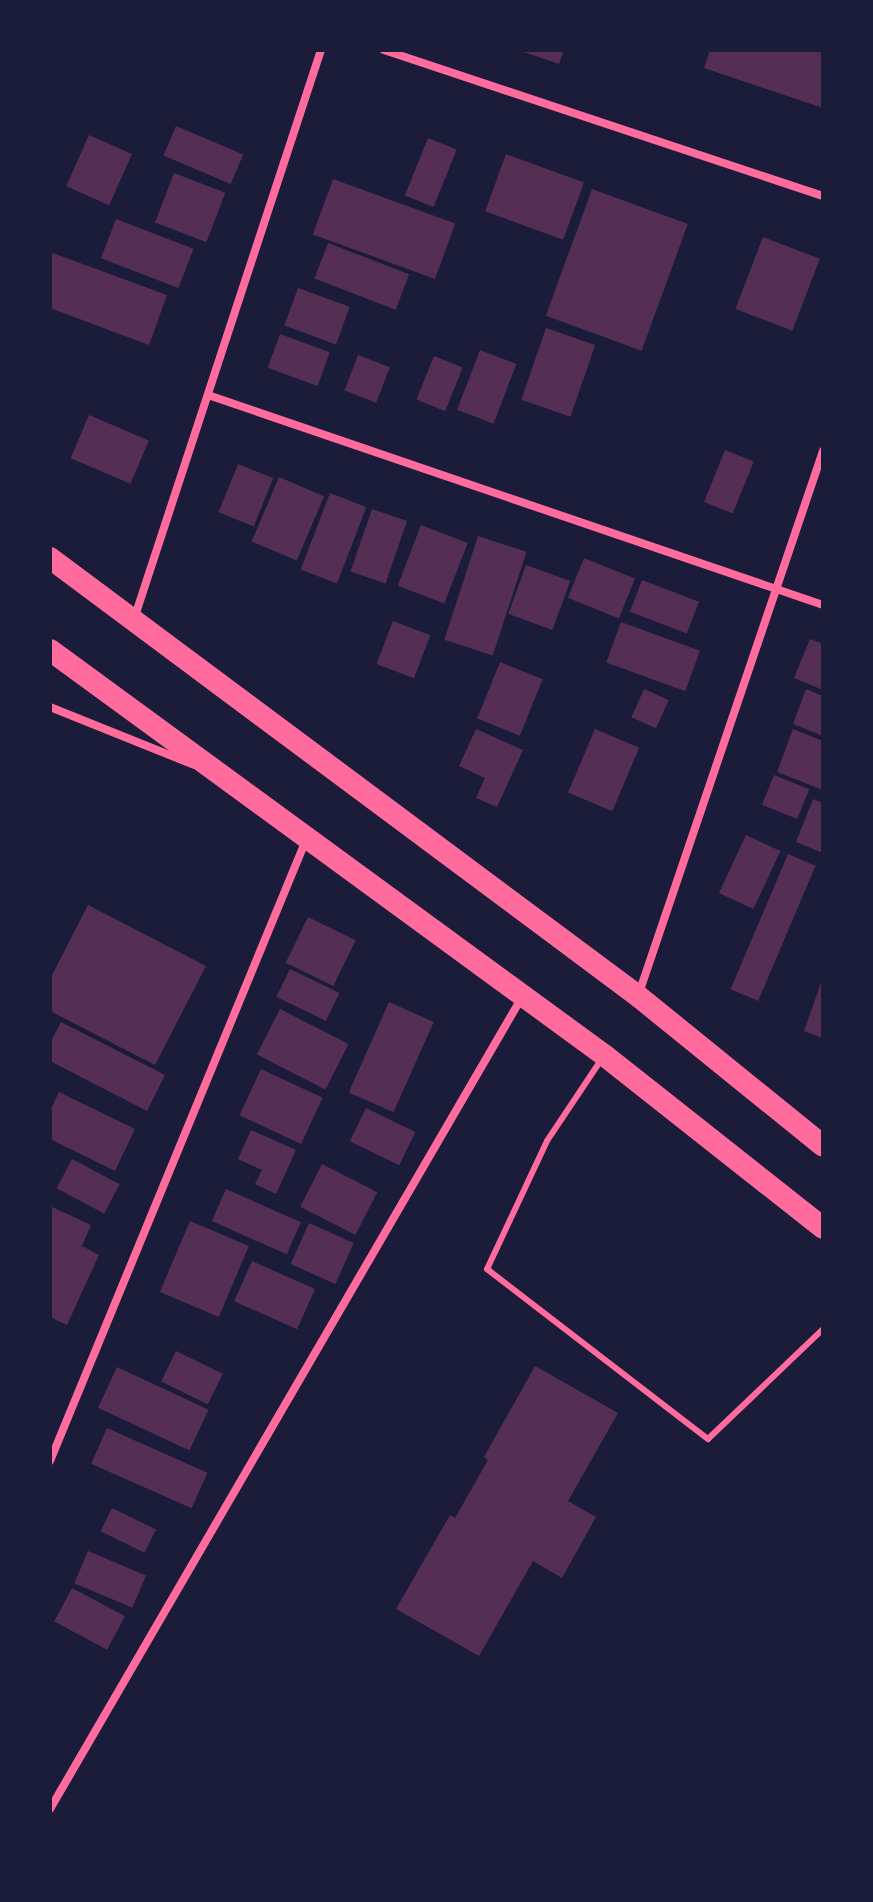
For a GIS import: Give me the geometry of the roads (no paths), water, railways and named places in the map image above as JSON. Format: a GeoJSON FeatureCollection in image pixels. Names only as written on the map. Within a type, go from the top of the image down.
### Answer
{"type":"FeatureCollection","features":[{"type":"Feature","properties":{"kind":"highway"},"geometry":{"type":"LineString","coordinates":[[50,558],[638,996],[823,1146]]}},
{"type":"Feature","properties":{"kind":"highway"},"geometry":{"type":"LineString","coordinates":[[50,650],[523,994],[823,1228]]}},
{"type":"Feature","properties":{"kind":"street"},"geometry":{"type":"LineString","coordinates":[[133,621],[321,50]]}},
{"type":"Feature","properties":{"kind":"street"},"geometry":{"type":"LineString","coordinates":[[384,50],[823,196]]}},
{"type":"Feature","properties":{"kind":"street"},"geometry":{"type":"LineString","coordinates":[[208,395],[823,605]]}},
{"type":"Feature","properties":{"kind":"street"},"geometry":{"type":"LineString","coordinates":[[638,996],[823,451]]}},
{"type":"Feature","properties":{"kind":"street"},"geometry":{"type":"LineString","coordinates":[[50,707],[226,779]]}},
{"type":"Feature","properties":{"kind":"street"},"geometry":{"type":"LineString","coordinates":[[50,1461],[308,836]]}},
{"type":"Feature","properties":{"kind":"street"},"geometry":{"type":"LineString","coordinates":[[50,1809],[523,994]]}},
{"type":"Feature","properties":{"kind":"lane"},"geometry":{"type":"LineString","coordinates":[[604,1055],[547,1141],[487,1269],[708,1439],[823,1329]]}}]}
